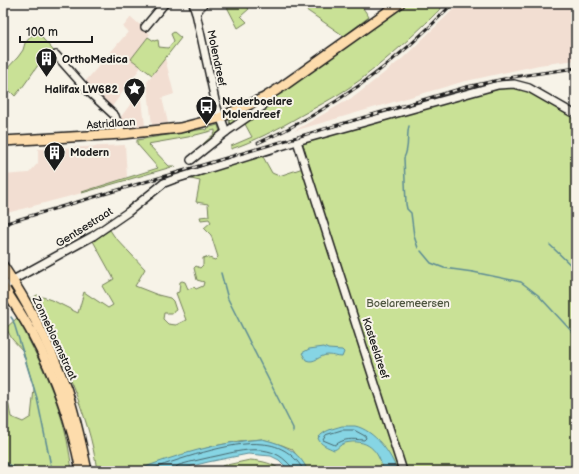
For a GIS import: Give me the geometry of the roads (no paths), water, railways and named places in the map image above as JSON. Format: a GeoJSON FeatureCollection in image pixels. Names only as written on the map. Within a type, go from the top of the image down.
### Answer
{"type":"FeatureCollection","features":[{"type":"Feature","properties":{"kind":"main road","name":"Astridlaan"},"geometry":{"type":"LineString","coordinates":[[3,141],[122,134],[180,128],[220,118],[268,96],[400,3]]}},
{"type":"Feature","properties":{"kind":"main road","name":"Zonnebloemstraat"},"geometry":{"type":"LineString","coordinates":[[3,266],[41,332],[58,368],[75,420],[88,471]]}},
{"type":"Feature","properties":{"kind":"main road","name":"Zonnebloemstraat"},"geometry":{"type":"LineString","coordinates":[[3,287],[32,332],[53,378],[66,413],[81,471]]}},
{"type":"Feature","properties":{"kind":"street"},"geometry":{"type":"LineString","coordinates":[[145,27],[165,3]]}},
{"type":"Feature","properties":{"kind":"street","name":"Molendreef"},"geometry":{"type":"LineString","coordinates":[[193,3],[220,118]]}},
{"type":"Feature","properties":{"kind":"street"},"geometry":{"type":"LineString","coordinates":[[196,13],[204,3]]}},
{"type":"Feature","properties":{"kind":"street"},"geometry":{"type":"LineString","coordinates":[[56,55],[88,90],[115,116],[122,134]]}},
{"type":"Feature","properties":{"kind":"street"},"geometry":{"type":"LineString","coordinates":[[298,141],[498,85],[514,84],[529,88],[571,112]]}},
{"type":"Feature","properties":{"kind":"street","name":"Astridlaan"},"geometry":{"type":"LineString","coordinates":[[192,160],[226,132],[262,107],[268,96]]}},
{"type":"Feature","properties":{"kind":"street"},"geometry":{"type":"LineString","coordinates":[[220,118],[226,132]]}},
{"type":"Feature","properties":{"kind":"street","name":"Gentsestraat"},"geometry":{"type":"LineString","coordinates":[[3,287],[93,236],[128,212],[164,184],[172,180],[298,141]]}},
{"type":"Feature","properties":{"kind":"street","name":"Kasteeldreef"},"geometry":{"type":"LineString","coordinates":[[298,141],[403,471]]}},
{"type":"Feature","properties":{"kind":"water"},"geometry":{"type":"Polygon","coordinates":[[[324,347],[328,349],[342,350],[344,352],[342,357],[325,355],[312,361],[306,360],[302,353],[309,349],[324,347]]]}},
{"type":"Feature","properties":{"kind":"water"},"geometry":{"type":"Polygon","coordinates":[[[342,426],[355,426],[369,432],[387,450],[395,464],[397,471],[383,471],[375,452],[366,444],[360,442],[345,443],[334,450],[324,446],[320,442],[318,438],[323,433],[342,426]]]}},
{"type":"Feature","properties":{"kind":"water"},"geometry":{"type":"Polygon","coordinates":[[[262,439],[277,443],[290,449],[300,458],[308,471],[290,471],[279,460],[271,456],[248,454],[173,471],[135,471],[197,450],[230,443],[262,439]]]}},
{"type":"Feature","properties":{"kind":"waterway"},"geometry":{"type":"LineString","coordinates":[[409,126],[407,149],[404,158],[406,204],[407,209],[411,213],[414,236],[418,248]]}},
{"type":"Feature","properties":{"kind":"waterway"},"geometry":{"type":"LineString","coordinates":[[550,245],[576,270]]}},
{"type":"Feature","properties":{"kind":"waterway"},"geometry":{"type":"LineString","coordinates":[[421,251],[431,263],[444,268],[473,272],[521,282],[538,295],[576,336]]}},
{"type":"Feature","properties":{"kind":"waterway"},"geometry":{"type":"LineString","coordinates":[[221,273],[228,299],[293,428],[293,432]]}},
{"type":"Feature","properties":{"kind":"waterway"},"geometry":{"type":"LineString","coordinates":[[11,317],[37,398],[52,471]]}},
{"type":"Feature","properties":{"kind":"waterway"},"geometry":{"type":"LineString","coordinates":[[3,462],[21,471]]}},
{"type":"Feature","properties":{"kind":"railway"},"geometry":{"type":"LineString","coordinates":[[258,143],[312,116],[363,83],[410,45],[453,3]]}},
{"type":"Feature","properties":{"kind":"railway"},"geometry":{"type":"LineString","coordinates":[[3,224],[466,87],[513,77],[576,68]]}},
{"type":"Feature","properties":{"kind":"place","name":"OrthoMedica"},"geometry":{"type":"Point","coordinates":[46,78]}},
{"type":"Feature","properties":{"kind":"place","name":"Halifax LW682"},"geometry":{"type":"Point","coordinates":[134,108]}},
{"type":"Feature","properties":{"kind":"place","name":"Nederboelare Molendreef"},"geometry":{"type":"Point","coordinates":[207,126]}},
{"type":"Feature","properties":{"kind":"place","name":"Modern"},"geometry":{"type":"Point","coordinates":[54,172]}},
{"type":"Feature","properties":{"kind":"park label","name":"Boelaremeersen"},"geometry":{"type":"Point","coordinates":[408,303]}}]}
